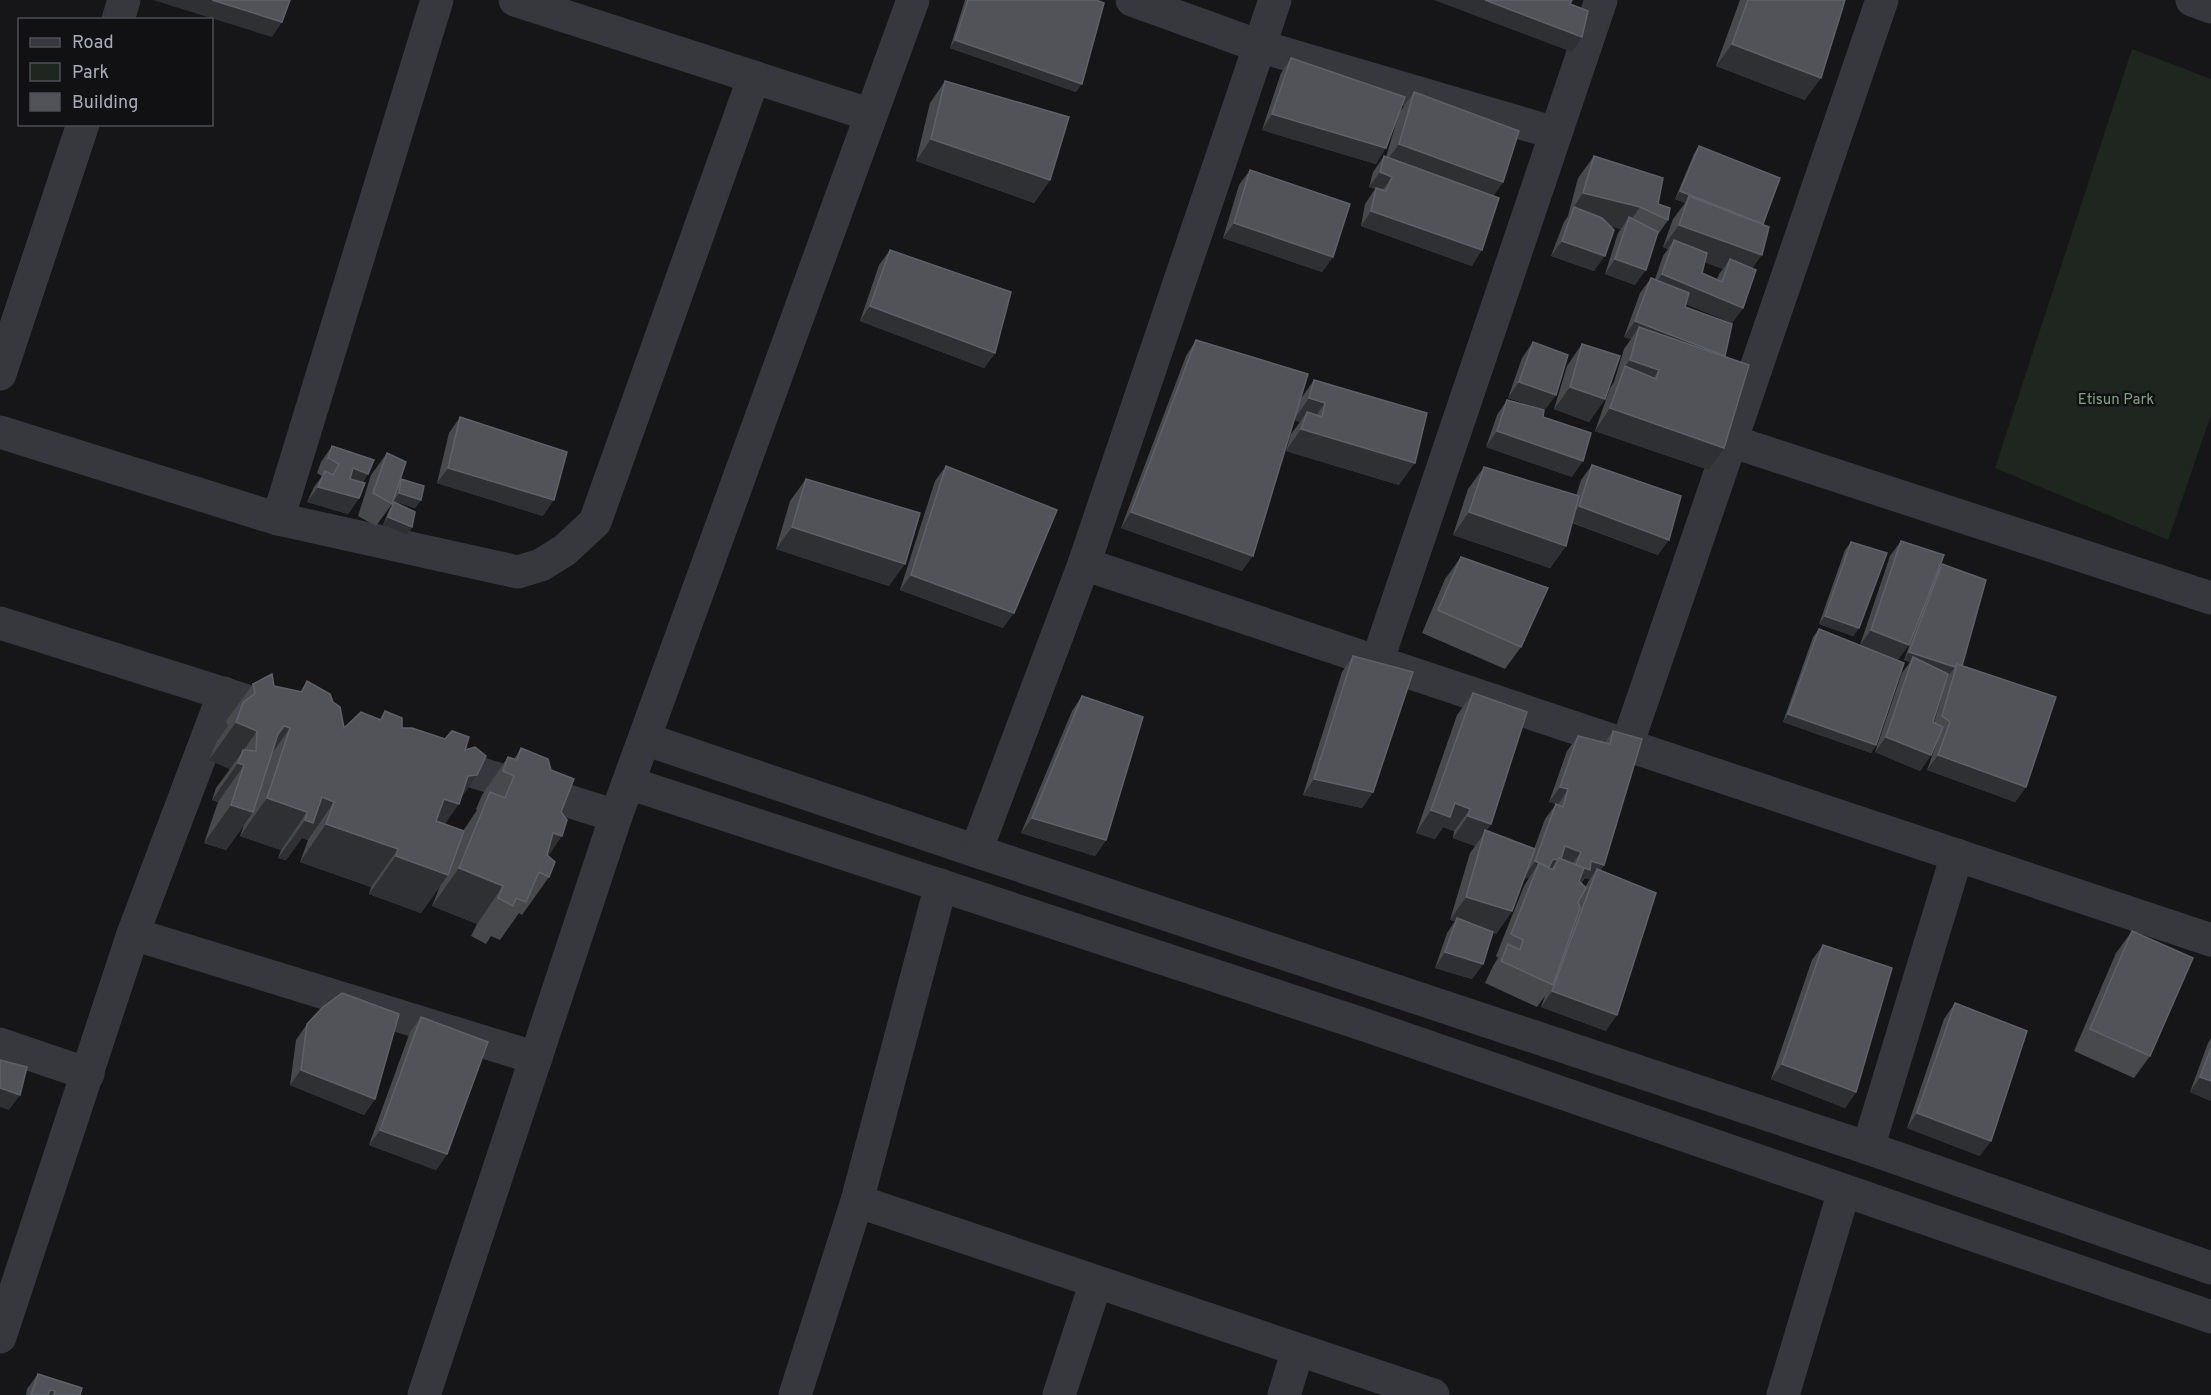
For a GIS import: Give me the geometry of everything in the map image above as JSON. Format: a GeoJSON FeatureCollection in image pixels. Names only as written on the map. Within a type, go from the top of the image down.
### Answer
{"type":"FeatureCollection","features":[{"type":"Feature","properties":{"kind":"street"},"geometry":{"type":"LineString","coordinates":[[119,18],[124,0]]}},
{"type":"Feature","properties":{"kind":"street"},"geometry":{"type":"LineString","coordinates":[[278,519],[437,0]]}},
{"type":"Feature","properties":{"kind":"street"},"geometry":{"type":"LineString","coordinates":[[515,0],[871,115]]}},
{"type":"Feature","properties":{"kind":"street"},"geometry":{"type":"LineString","coordinates":[[424,1395],[616,816],[913,0]]}},
{"type":"Feature","properties":{"kind":"street"},"geometry":{"type":"LineString","coordinates":[[1132,0],[1259,46],[1555,133]]}},
{"type":"Feature","properties":{"kind":"street"},"geometry":{"type":"LineString","coordinates":[[976,851],[1084,564],[1275,0]]}},
{"type":"Feature","properties":{"kind":"street"},"geometry":{"type":"LineString","coordinates":[[1377,662],[1601,0]]}},
{"type":"Feature","properties":{"kind":"street"},"geometry":{"type":"LineString","coordinates":[[1627,745],[1882,0]]}},
{"type":"Feature","properties":{"kind":"street"},"geometry":{"type":"LineString","coordinates":[[2192,0],[2211,7]]}},
{"type":"Feature","properties":{"kind":"street"},"geometry":{"type":"LineString","coordinates":[[0,432],[278,519],[518,572],[541,565],[565,550],[595,522],[754,77]]}},
{"type":"Feature","properties":{"kind":"street"},"geometry":{"type":"LineString","coordinates":[[0,374],[82,126]]}},
{"type":"Feature","properties":{"kind":"street"},"geometry":{"type":"LineString","coordinates":[[1731,441],[2211,598]]}},
{"type":"Feature","properties":{"kind":"street"},"geometry":{"type":"LineString","coordinates":[[1084,564],[2211,940]]}},
{"type":"Feature","properties":{"kind":"street"},"geometry":{"type":"LineString","coordinates":[[0,623],[269,707]]}},
{"type":"Feature","properties":{"kind":"street"},"geometry":{"type":"LineString","coordinates":[[0,1337],[133,934],[224,693]]}},
{"type":"Feature","properties":{"kind":"street"},"geometry":{"type":"LineString","coordinates":[[645,739],[1868,1148],[2211,1268]]}},
{"type":"Feature","properties":{"kind":"street"},"geometry":{"type":"LineString","coordinates":[[414,753],[616,816]]}},
{"type":"Feature","properties":{"kind":"street"},"geometry":{"type":"LineString","coordinates":[[629,783],[1365,1025],[2211,1317]]}},
{"type":"Feature","properties":{"kind":"street"},"geometry":{"type":"LineString","coordinates":[[1868,1148],[1957,855]]}},
{"type":"Feature","properties":{"kind":"street"},"geometry":{"type":"LineString","coordinates":[[795,1395],[857,1201],[942,885]]}},
{"type":"Feature","properties":{"kind":"street"},"geometry":{"type":"LineString","coordinates":[[133,934],[536,1058]]}},
{"type":"Feature","properties":{"kind":"street"},"geometry":{"type":"LineString","coordinates":[[0,1044],[88,1074]]}},
{"type":"Feature","properties":{"kind":"street"},"geometry":{"type":"LineString","coordinates":[[1783,1395],[1844,1191]]}},
{"type":"Feature","properties":{"kind":"street"},"geometry":{"type":"LineString","coordinates":[[857,1201],[1433,1395]]}},
{"type":"Feature","properties":{"kind":"street"},"geometry":{"type":"LineString","coordinates":[[1059,1395],[1096,1282]]}},
{"type":"Feature","properties":{"kind":"street"},"geometry":{"type":"LineString","coordinates":[[1284,1395],[1298,1350]]}},
{"type":"Feature","properties":{"kind":"green space","name":"Etisun Park"},"geometry":{"type":"Polygon","coordinates":[[[2132,49],[2211,79],[2211,415],[2168,540],[1995,468],[2132,49]]]}},
{"type":"Feature","properties":{"kind":"building"},"geometry":{"type":"Polygon","coordinates":[[[212,0],[290,0],[282,22],[212,0]]]}},
{"type":"Feature","properties":{"kind":"building"},"geometry":{"type":"Polygon","coordinates":[[[968,0],[1096,0],[1104,3],[1082,84],[955,40],[968,0]]]}},
{"type":"Feature","properties":{"kind":"building"},"geometry":{"type":"Polygon","coordinates":[[[1485,0],[1572,0],[1570,4],[1588,11],[1582,37],[1485,0]]]}},
{"type":"Feature","properties":{"kind":"building"},"geometry":{"type":"Polygon","coordinates":[[[1748,0],[1845,0],[1821,78],[1732,44],[1748,0]]]}},
{"type":"Feature","properties":{"kind":"building"},"geometry":{"type":"Polygon","coordinates":[[[1291,58],[1405,97],[1386,148],[1272,114],[1291,58]]]}},
{"type":"Feature","properties":{"kind":"building"},"geometry":{"type":"Polygon","coordinates":[[[945,81],[1069,117],[1050,180],[931,139],[945,81]]]}},
{"type":"Feature","properties":{"kind":"building"},"geometry":{"type":"Polygon","coordinates":[[[1414,92],[1519,131],[1503,182],[1399,144],[1414,92]]]}},
{"type":"Feature","properties":{"kind":"building"},"geometry":{"type":"Polygon","coordinates":[[[1699,146],[1780,178],[1763,224],[1680,191],[1699,146]]]}},
{"type":"Feature","properties":{"kind":"building"},"geometry":{"type":"Polygon","coordinates":[[[1384,156],[1499,198],[1482,250],[1371,211],[1376,188],[1386,191],[1392,177],[1380,172],[1384,156]]]}},
{"type":"Feature","properties":{"kind":"building"},"geometry":{"type":"Polygon","coordinates":[[[1594,156],[1663,178],[1658,204],[1670,208],[1668,220],[1640,207],[1583,193],[1594,156]]]}},
{"type":"Feature","properties":{"kind":"building"},"geometry":{"type":"Polygon","coordinates":[[[1250,170],[1350,204],[1333,257],[1234,223],[1250,170]]]}},
{"type":"Feature","properties":{"kind":"building"},"geometry":{"type":"Polygon","coordinates":[[[1689,196],[1769,227],[1762,255],[1679,225],[1689,196]]]}},
{"type":"Feature","properties":{"kind":"building"},"geometry":{"type":"Polygon","coordinates":[[[1574,207],[1602,218],[1614,230],[1605,256],[1562,241],[1574,207]]]}},
{"type":"Feature","properties":{"kind":"building"},"geometry":{"type":"Polygon","coordinates":[[[1629,217],[1658,232],[1646,270],[1615,259],[1629,217]]]}},
{"type":"Feature","properties":{"kind":"building"},"geometry":{"type":"Polygon","coordinates":[[[1674,240],[1707,253],[1702,273],[1722,282],[1730,259],[1756,270],[1743,308],[1662,274],[1674,240]]]}},
{"type":"Feature","properties":{"kind":"building"},"geometry":{"type":"Polygon","coordinates":[[[890,250],[1011,292],[995,353],[870,306],[890,250]]]}},
{"type":"Feature","properties":{"kind":"building"},"geometry":{"type":"Polygon","coordinates":[[[1651,278],[1689,293],[1685,307],[1732,324],[1725,356],[1635,321],[1651,278]]]}},
{"type":"Feature","properties":{"kind":"building"},"geometry":{"type":"Polygon","coordinates":[[[1639,327],[1749,365],[1724,448],[1610,408],[1625,366],[1656,379],[1659,370],[1630,360],[1639,327]]]}},
{"type":"Feature","properties":{"kind":"building"},"geometry":{"type":"Polygon","coordinates":[[[1196,340],[1308,374],[1253,556],[1131,512],[1196,340]]]}},
{"type":"Feature","properties":{"kind":"building"},"geometry":{"type":"Polygon","coordinates":[[[1533,342],[1568,355],[1556,395],[1519,382],[1533,342]]]}},
{"type":"Feature","properties":{"kind":"building"},"geometry":{"type":"Polygon","coordinates":[[[1582,344],[1620,356],[1605,399],[1570,387],[1582,344]]]}},
{"type":"Feature","properties":{"kind":"building"},"geometry":{"type":"Polygon","coordinates":[[[1314,380],[1427,413],[1415,463],[1301,429],[1307,412],[1322,417],[1325,403],[1309,398],[1314,380]]]}},
{"type":"Feature","properties":{"kind":"building"},"geometry":{"type":"Polygon","coordinates":[[[1507,400],[1544,410],[1543,417],[1591,433],[1583,461],[1497,431],[1507,400]]]}},
{"type":"Feature","properties":{"kind":"building"},"geometry":{"type":"Polygon","coordinates":[[[460,417],[567,452],[554,500],[448,468],[460,417]]]}},
{"type":"Feature","properties":{"kind":"building"},"geometry":{"type":"Polygon","coordinates":[[[332,446],[374,460],[368,474],[353,468],[350,479],[365,483],[359,498],[318,487],[325,471],[333,475],[339,464],[328,458],[332,446]]]}},
{"type":"Feature","properties":{"kind":"building"},"geometry":{"type":"Polygon","coordinates":[[[387,453],[406,462],[392,504],[373,493],[387,453]]]}},
{"type":"Feature","properties":{"kind":"building"},"geometry":{"type":"Polygon","coordinates":[[[1592,465],[1681,496],[1669,540],[1579,506],[1592,465]]]}},
{"type":"Feature","properties":{"kind":"building"},"geometry":{"type":"Polygon","coordinates":[[[946,466],[1057,510],[1014,613],[911,575],[946,466]]]}},
{"type":"Feature","properties":{"kind":"building"},"geometry":{"type":"Polygon","coordinates":[[[1484,467],[1579,496],[1566,546],[1469,512],[1484,467]]]}},
{"type":"Feature","properties":{"kind":"building"},"geometry":{"type":"Polygon","coordinates":[[[401,479],[424,486],[421,500],[399,493],[401,479]]]}},
{"type":"Feature","properties":{"kind":"building"},"geometry":{"type":"Polygon","coordinates":[[[806,479],[920,513],[905,564],[792,527],[806,479]]]}},
{"type":"Feature","properties":{"kind":"building"},"geometry":{"type":"Polygon","coordinates":[[[394,502],[415,512],[412,527],[388,517],[394,502]]]}},
{"type":"Feature","properties":{"kind":"building"},"geometry":{"type":"Polygon","coordinates":[[[1901,541],[1944,555],[1909,645],[1871,630],[1901,541]]]}},
{"type":"Feature","properties":{"kind":"building"},"geometry":{"type":"Polygon","coordinates":[[[1851,542],[1887,553],[1859,628],[1825,616],[1851,542]]]}},
{"type":"Feature","properties":{"kind":"building"},"geometry":{"type":"Polygon","coordinates":[[[1461,557],[1548,588],[1521,647],[1438,610],[1461,557]]]}},
{"type":"Feature","properties":{"kind":"building"},"geometry":{"type":"Polygon","coordinates":[[[1942,564],[1986,580],[1962,666],[1957,664],[1955,667],[1909,652],[1942,564]]]}},
{"type":"Feature","properties":{"kind":"building"},"geometry":{"type":"Polygon","coordinates":[[[1819,629],[1904,663],[1876,745],[1788,714],[1819,629]]]}},
{"type":"Feature","properties":{"kind":"building"},"geometry":{"type":"Polygon","coordinates":[[[1353,656],[1413,672],[1373,792],[1314,779],[1353,656]]]}},
{"type":"Feature","properties":{"kind":"building"},"geometry":{"type":"Polygon","coordinates":[[[1913,657],[1948,674],[1933,722],[1943,727],[1931,755],[1886,737],[1913,657]]]}},
{"type":"Feature","properties":{"kind":"building"},"geometry":{"type":"Polygon","coordinates":[[[1957,664],[2056,697],[2026,787],[1938,755],[1950,722],[1942,716],[1957,664]]]}},
{"type":"Feature","properties":{"kind":"building"},"geometry":{"type":"Polygon","coordinates":[[[272,674],[274,686],[302,692],[307,681],[330,694],[333,702],[340,707],[344,728],[361,712],[381,720],[385,711],[402,718],[402,728],[412,728],[445,739],[452,731],[469,737],[465,750],[475,747],[486,756],[477,775],[468,776],[459,804],[444,799],[436,821],[464,831],[448,875],[396,856],[398,849],[326,824],[334,802],[322,797],[313,823],[305,820],[307,812],[267,798],[290,728],[284,726],[278,734],[253,812],[231,805],[244,765],[238,763],[243,750],[256,751],[257,731],[236,722],[243,703],[255,693],[253,684],[272,674]]]}},
{"type":"Feature","properties":{"kind":"building"},"geometry":{"type":"Polygon","coordinates":[[[1473,693],[1527,712],[1491,824],[1468,816],[1470,809],[1455,803],[1450,817],[1431,810],[1473,693]]]}},
{"type":"Feature","properties":{"kind":"building"},"geometry":{"type":"Polygon","coordinates":[[[1082,696],[1143,717],[1106,840],[1032,818],[1082,696]]]}},
{"type":"Feature","properties":{"kind":"building"},"geometry":{"type":"Polygon","coordinates":[[[1613,731],[1642,739],[1604,865],[1591,861],[1590,870],[1576,865],[1581,852],[1565,846],[1561,859],[1553,859],[1549,867],[1535,861],[1556,804],[1563,807],[1568,789],[1560,787],[1578,736],[1610,744],[1613,731]]]}},
{"type":"Feature","properties":{"kind":"building"},"geometry":{"type":"Polygon","coordinates":[[[521,748],[548,759],[551,770],[574,779],[561,812],[567,820],[562,836],[553,833],[547,855],[555,862],[549,877],[539,872],[526,902],[516,898],[513,906],[498,898],[503,886],[459,868],[490,792],[505,798],[514,776],[503,771],[508,757],[517,760],[521,748]]]}},
{"type":"Feature","properties":{"kind":"building"},"geometry":{"type":"Polygon","coordinates":[[[1485,830],[1535,849],[1512,911],[1466,897],[1485,830]]]}},
{"type":"Feature","properties":{"kind":"building"},"geometry":{"type":"Polygon","coordinates":[[[1559,858],[1584,868],[1579,881],[1586,888],[1578,902],[1580,908],[1553,985],[1501,961],[1508,944],[1520,950],[1523,940],[1511,934],[1539,863],[1553,870],[1559,858]]]}},
{"type":"Feature","properties":{"kind":"building"},"geometry":{"type":"Polygon","coordinates":[[[1597,869],[1656,893],[1617,1015],[1552,991],[1597,869]]]}},
{"type":"Feature","properties":{"kind":"building"},"geometry":{"type":"Polygon","coordinates":[[[1457,918],[1493,932],[1483,964],[1445,952],[1457,918]]]}},
{"type":"Feature","properties":{"kind":"building"},"geometry":{"type":"Polygon","coordinates":[[[2132,931],[2193,958],[2150,1056],[2090,1029],[2132,931]]]}},
{"type":"Feature","properties":{"kind":"building"},"geometry":{"type":"Polygon","coordinates":[[[1823,945],[1892,968],[1856,1092],[1782,1064],[1823,945]]]}},
{"type":"Feature","properties":{"kind":"building"},"geometry":{"type":"Polygon","coordinates":[[[342,993],[399,1014],[375,1099],[301,1070],[307,1024],[323,1007],[342,993]]]}},
{"type":"Feature","properties":{"kind":"building"},"geometry":{"type":"Polygon","coordinates":[[[1955,1003],[2027,1031],[1991,1141],[1917,1113],[1955,1003]]]}},
{"type":"Feature","properties":{"kind":"building"},"geometry":{"type":"Polygon","coordinates":[[[421,1017],[488,1042],[447,1154],[380,1130],[421,1017]]]}},
{"type":"Feature","properties":{"kind":"building"},"geometry":{"type":"Polygon","coordinates":[[[2211,1048],[2211,1081],[2200,1077],[2211,1048]]]}},
{"type":"Feature","properties":{"kind":"building"},"geometry":{"type":"Polygon","coordinates":[[[0,1060],[27,1067],[20,1095],[0,1088],[0,1060]]]}},
{"type":"Feature","properties":{"kind":"building"},"geometry":{"type":"Polygon","coordinates":[[[38,1374],[82,1388],[80,1395],[54,1395],[55,1391],[50,1390],[48,1395],[31,1395],[38,1374]]]}}]}
